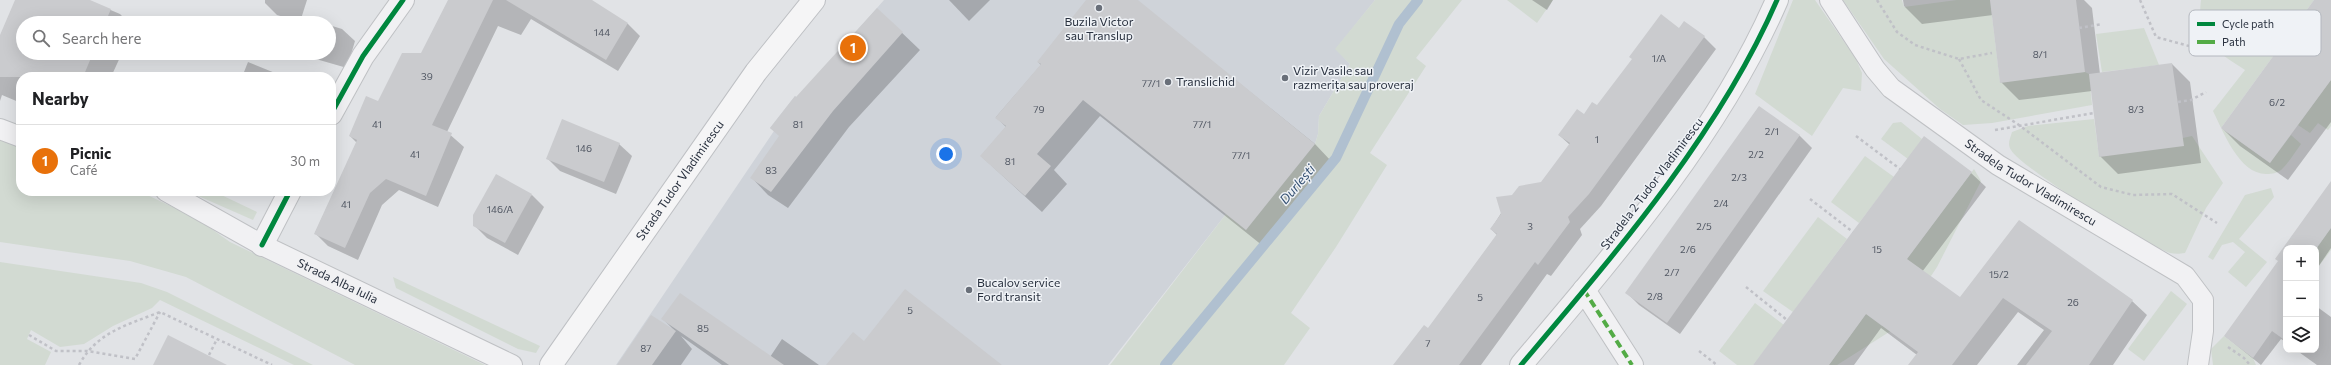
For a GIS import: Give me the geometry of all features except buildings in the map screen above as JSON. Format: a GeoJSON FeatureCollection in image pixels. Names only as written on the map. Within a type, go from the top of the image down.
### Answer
{"type":"FeatureCollection","features":[{"type":"Feature","properties":{"kind":"main road","name":"Strada Tudor Vladimirescu"},"geometry":{"type":"LineString","coordinates":[[551,365],[756,72],[814,0]]}},
{"type":"Feature","properties":{"kind":"street"},"geometry":{"type":"LineString","coordinates":[[336,105],[363,56],[404,0]]}},
{"type":"Feature","properties":{"kind":"street","name":"Stradela 2 Tudor Vladimirescu"},"geometry":{"type":"LineString","coordinates":[[1521,365],[1584,290],[1685,160],[1730,93],[1762,35],[1778,0]]}},
{"type":"Feature","properties":{"kind":"street"},"geometry":{"type":"LineString","coordinates":[[262,245],[287,196]]}},
{"type":"Feature","properties":{"kind":"street"},"geometry":{"type":"LineString","coordinates":[[1584,290],[1632,365]]}},
{"type":"Feature","properties":{"kind":"lane","name":"Stradela Tudor Vladimirescu"},"geometry":{"type":"LineString","coordinates":[[1830,0],[1875,69],[1891,88],[1962,137],[1998,165],[2185,276],[2203,300],[2203,331],[2198,365]]}},
{"type":"Feature","properties":{"kind":"lane"},"geometry":{"type":"LineString","coordinates":[[0,129],[16,135]]}},
{"type":"Feature","properties":{"kind":"lane","name":"Strada Alba Iulia"},"geometry":{"type":"LineString","coordinates":[[175,196],[262,245],[512,365]]}},
{"type":"Feature","properties":{"kind":"path"},"geometry":{"type":"LineString","coordinates":[[1877,0],[1897,32],[1915,45],[1960,59],[1992,53]]}},
{"type":"Feature","properties":{"kind":"path"},"geometry":{"type":"LineString","coordinates":[[2140,0],[2156,37],[2189,46]]}},
{"type":"Feature","properties":{"kind":"path"},"geometry":{"type":"LineString","coordinates":[[2079,28],[2102,24]]}},
{"type":"Feature","properties":{"kind":"path"},"geometry":{"type":"LineString","coordinates":[[1960,59],[1981,100],[2019,125],[2101,187],[2132,195],[2172,194],[2217,223]]}},
{"type":"Feature","properties":{"kind":"path"},"geometry":{"type":"LineString","coordinates":[[2178,102],[2191,100],[2206,92]]}},
{"type":"Feature","properties":{"kind":"path"},"geometry":{"type":"LineString","coordinates":[[1962,137],[2019,125],[2094,113]]}},
{"type":"Feature","properties":{"kind":"path"},"geometry":{"type":"LineString","coordinates":[[1856,136],[1900,169]]}},
{"type":"Feature","properties":{"kind":"path"},"geometry":{"type":"LineString","coordinates":[[1810,199],[1852,232]]}},
{"type":"Feature","properties":{"kind":"path"},"geometry":{"type":"LineString","coordinates":[[1746,287],[1787,320]]}},
{"type":"Feature","properties":{"kind":"path"},"geometry":{"type":"LineString","coordinates":[[29,335],[56,350],[87,351],[135,359],[160,312]]}},
{"type":"Feature","properties":{"kind":"path"},"geometry":{"type":"LineString","coordinates":[[79,365],[87,351],[107,334],[160,312],[272,365]]}},
{"type":"Feature","properties":{"kind":"path"},"geometry":{"type":"LineString","coordinates":[[209,355],[217,339]]}},
{"type":"Feature","properties":{"kind":"path"},"geometry":{"type":"LineString","coordinates":[[1699,351],[1718,365]]}},
{"type":"Feature","properties":{"kind":"shaded area"},"geometry":{"type":"Polygon","coordinates":[[[884,0],[1375,0],[1336,49],[1350,64],[1319,116],[1318,134],[1315,144],[1246,230],[1226,214],[1108,365],[616,365],[774,131],[770,128],[795,96],[798,98],[884,0]]]}},
{"type":"Feature","properties":{"kind":"shaded area"},"geometry":{"type":"Polygon","coordinates":[[[1375,0],[1462,0],[1416,58],[1426,66],[1370,153],[1387,165],[1336,247],[1291,313],[1310,328],[1284,365],[1110,365],[1226,214],[1246,230],[1315,144],[1318,134],[1319,116],[1350,64],[1335,49],[1375,0]]]}},
{"type":"Feature","properties":{"kind":"shaded area"},"geometry":{"type":"Polygon","coordinates":[[[1507,0],[1553,0],[1537,23],[1507,0]]]}},
{"type":"Feature","properties":{"kind":"shaded area"},"geometry":{"type":"Polygon","coordinates":[[[1793,0],[1815,0],[1856,59],[1862,73],[1861,91],[1843,88],[1812,136],[1755,94],[1793,0]]]}},
{"type":"Feature","properties":{"kind":"shaded area"},"geometry":{"type":"Polygon","coordinates":[[[1843,0],[1902,0],[1904,7],[1957,0],[1990,0],[2000,82],[2085,72],[2089,74],[2092,105],[1992,123],[1963,125],[1940,109],[1884,59],[1843,0]]]}},
{"type":"Feature","properties":{"kind":"shaded area"},"geometry":{"type":"Polygon","coordinates":[[[2201,0],[2314,0],[2307,10],[2200,10],[2201,0]]]}},
{"type":"Feature","properties":{"kind":"shaded area"},"geometry":{"type":"Polygon","coordinates":[[[2144,28],[2159,65],[2102,72],[2096,34],[2144,28]]]}},
{"type":"Feature","properties":{"kind":"shaded area"},"geometry":{"type":"Polygon","coordinates":[[[2224,56],[2273,56],[2221,128],[2213,111],[2245,70],[2224,56]]]}},
{"type":"Feature","properties":{"kind":"shaded area"},"geometry":{"type":"Polygon","coordinates":[[[2331,80],[2331,126],[2328,130],[2318,123],[2310,133],[2298,125],[2331,80]]]}},
{"type":"Feature","properties":{"kind":"shaded area"},"geometry":{"type":"Polygon","coordinates":[[[2094,119],[2099,156],[2192,136],[2223,183],[2206,208],[2185,253],[2170,253],[2112,222],[2037,173],[2020,159],[2009,146],[2012,132],[2028,126],[2094,119]]]}},
{"type":"Feature","properties":{"kind":"shaded area"},"geometry":{"type":"Polygon","coordinates":[[[1901,122],[1922,139],[1908,159],[1881,139],[1893,123],[1901,122]]]}},
{"type":"Feature","properties":{"kind":"shaded area"},"geometry":{"type":"Polygon","coordinates":[[[2221,128],[2270,163],[2291,135],[2301,144],[2280,171],[2268,174],[2256,172],[2240,159],[2233,150],[2221,128]]]}},
{"type":"Feature","properties":{"kind":"shaded area"},"geometry":{"type":"Polygon","coordinates":[[[0,139],[16,145],[16,196],[149,196],[196,218],[230,242],[485,365],[355,365],[186,277],[130,261],[0,242],[0,139]]]}},
{"type":"Feature","properties":{"kind":"shaded area"},"geometry":{"type":"Polygon","coordinates":[[[1865,156],[1894,177],[1859,223],[1831,202],[1865,156]]]}},
{"type":"Feature","properties":{"kind":"shaded area"},"geometry":{"type":"Polygon","coordinates":[[[1974,169],[1981,181],[1937,267],[1897,327],[1837,365],[1829,365],[1866,314],[1882,326],[1907,259],[1974,169]]]}},
{"type":"Feature","properties":{"kind":"shaded area"},"geometry":{"type":"Polygon","coordinates":[[[2271,188],[2274,197],[2239,239],[2267,262],[2246,287],[2228,272],[2245,252],[2233,242],[2222,245],[2213,260],[2208,257],[2245,195],[2271,188]]]}},
{"type":"Feature","properties":{"kind":"shaded area"},"geometry":{"type":"Polygon","coordinates":[[[198,196],[223,196],[257,212],[253,220],[198,196]]]}},
{"type":"Feature","properties":{"kind":"shaded area"},"geometry":{"type":"Polygon","coordinates":[[[1818,217],[1847,239],[1793,312],[1763,291],[1818,217]]]}},
{"type":"Feature","properties":{"kind":"shaded area"},"geometry":{"type":"Polygon","coordinates":[[[2331,228],[2331,250],[2319,266],[2319,245],[2331,228]]]}},
{"type":"Feature","properties":{"kind":"shaded area"},"geometry":{"type":"Polygon","coordinates":[[[0,262],[141,283],[167,292],[313,365],[294,365],[160,300],[152,308],[113,326],[84,344],[60,347],[31,330],[27,339],[51,352],[45,365],[0,365],[0,262]]]}},
{"type":"Feature","properties":{"kind":"shaded area"},"geometry":{"type":"Polygon","coordinates":[[[393,277],[540,346],[536,353],[518,349],[396,288],[393,277]]]}},
{"type":"Feature","properties":{"kind":"shaded area"},"geometry":{"type":"Polygon","coordinates":[[[2171,291],[2187,304],[2144,361],[2128,349],[2171,291]]]}},
{"type":"Feature","properties":{"kind":"shaded area"},"geometry":{"type":"Polygon","coordinates":[[[1755,303],[1784,325],[1753,365],[1737,365],[1719,351],[1755,303]]]}},
{"type":"Feature","properties":{"kind":"shaded area"},"geometry":{"type":"Polygon","coordinates":[[[2224,336],[2253,358],[2256,365],[2213,365],[2211,349],[2224,336]]]}},
{"type":"Feature","properties":{"kind":"waterway","name":"Durlești"},"geometry":{"type":"LineString","coordinates":[[1165,365],[1336,158],[1399,24],[1418,0]]}},
{"type":"Feature","properties":{"kind":"marked path"},"geometry":{"type":"LineString","coordinates":[[1584,290],[1632,365]]}},
{"type":"Feature","properties":{"kind":"cycle path"},"geometry":{"type":"LineString","coordinates":[[336,105],[363,56],[403,0]]}},
{"type":"Feature","properties":{"kind":"cycle path"},"geometry":{"type":"LineString","coordinates":[[1521,365],[1628,236],[1695,145],[1726,98],[1753,50],[1777,0]]}},
{"type":"Feature","properties":{"kind":"cycle path"},"geometry":{"type":"LineString","coordinates":[[262,245],[287,196]]}},
{"type":"Feature","properties":{"kind":"place","name":"Buzila Victor sau Translup"},"geometry":{"type":"Point","coordinates":[1099,8]}},
{"type":"Feature","properties":{"kind":"place","name":"Picnic"},"geometry":{"type":"Point","coordinates":[853,48]}},
{"type":"Feature","properties":{"kind":"place","name":"Vizir Vasile sau razmerița sau proveraj"},"geometry":{"type":"Point","coordinates":[1285,78]}},
{"type":"Feature","properties":{"kind":"place","name":"Translichid"},"geometry":{"type":"Point","coordinates":[1168,82]}},
{"type":"Feature","properties":{"kind":"place","name":"Bucalov service Ford transit"},"geometry":{"type":"Point","coordinates":[969,290]}}]}
